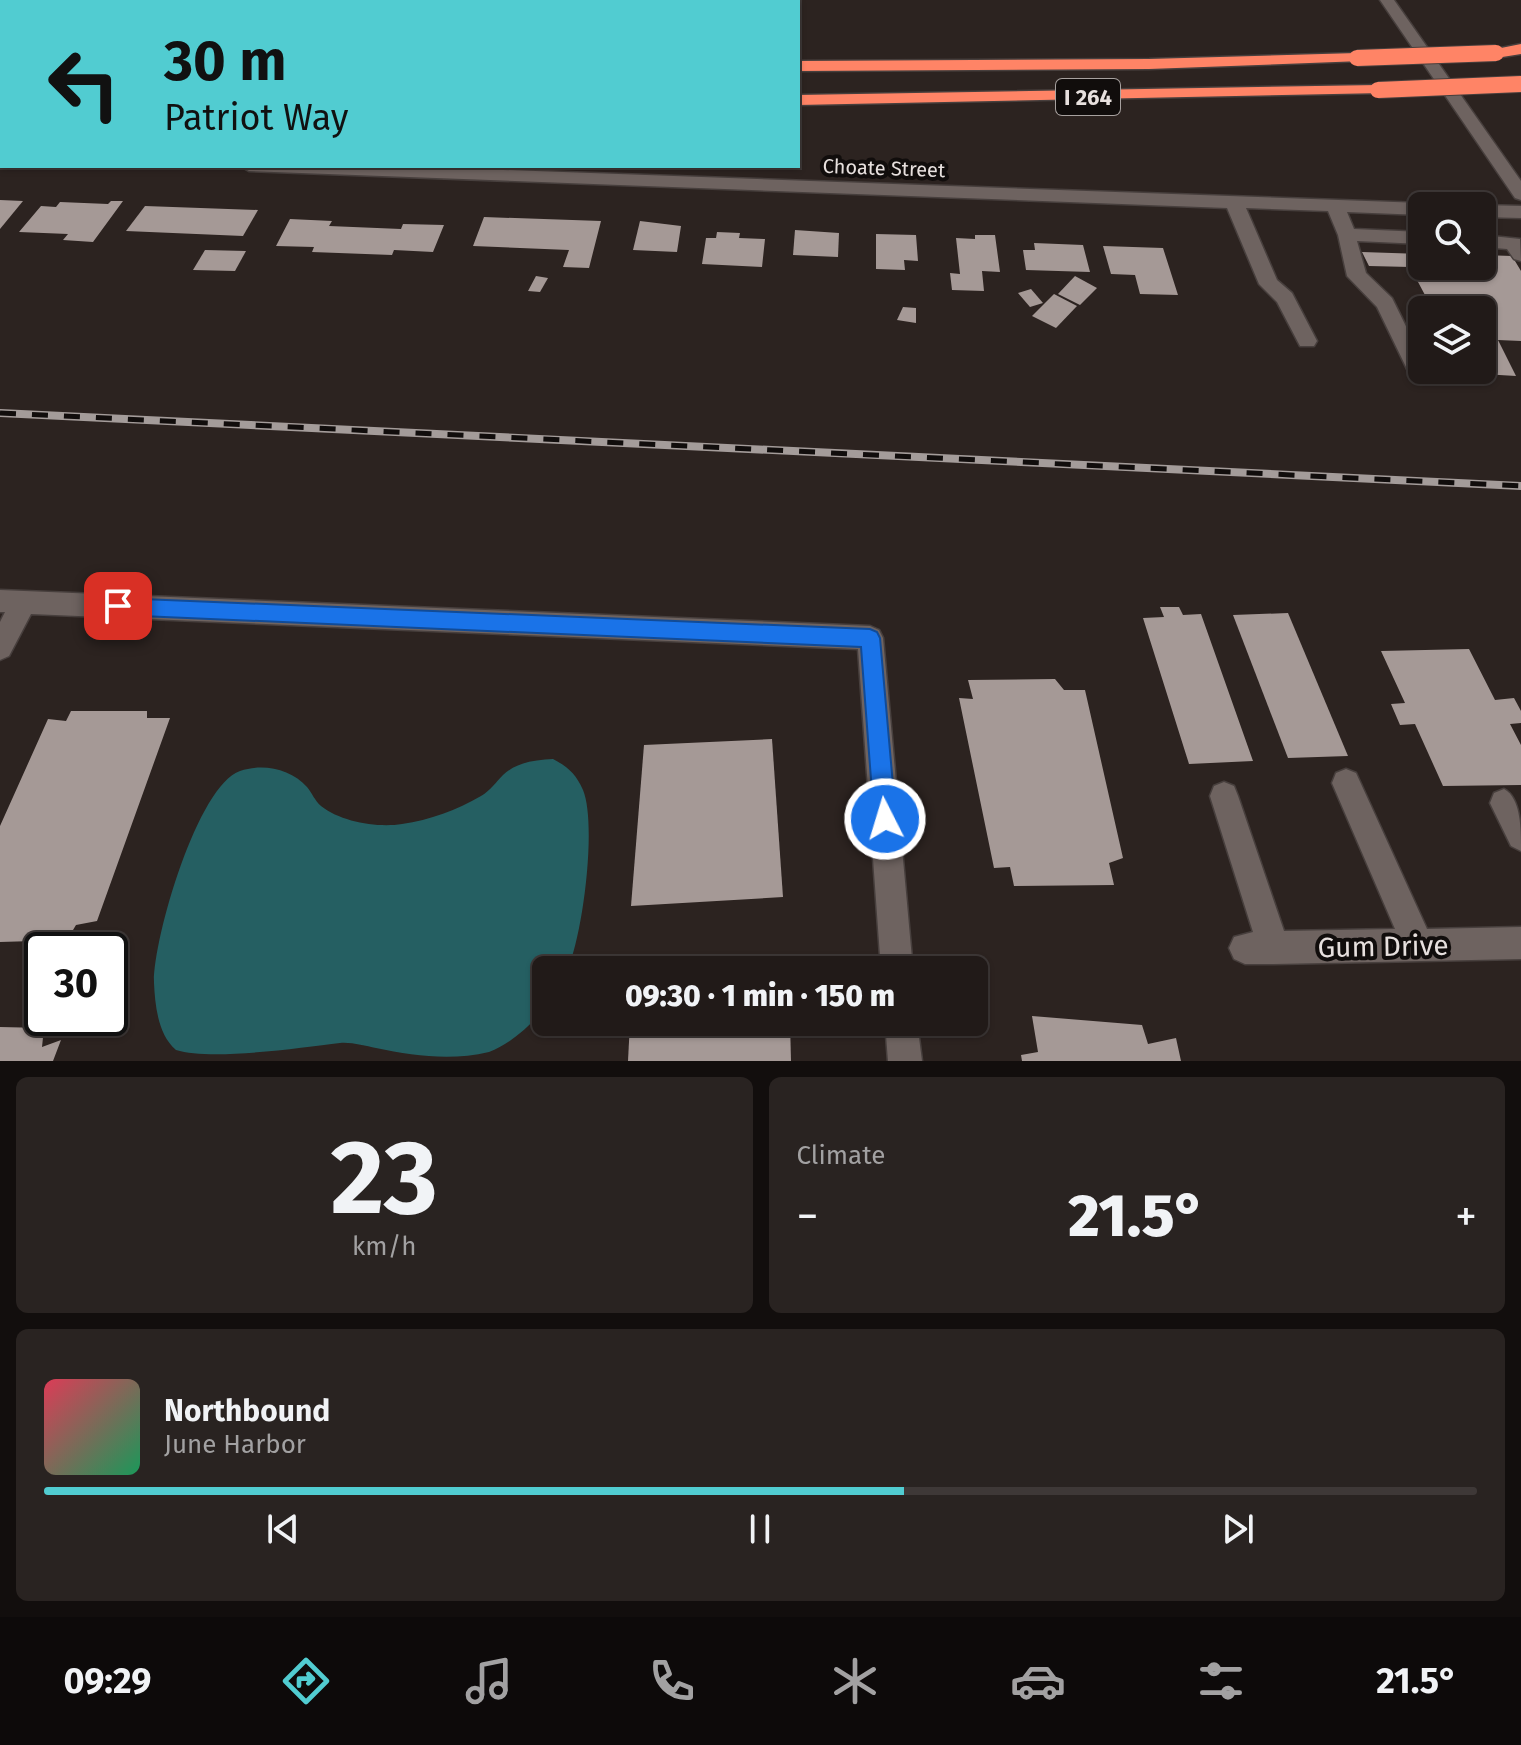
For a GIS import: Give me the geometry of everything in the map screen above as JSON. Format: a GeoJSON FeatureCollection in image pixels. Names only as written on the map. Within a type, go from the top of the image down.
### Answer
{"type":"FeatureCollection","features":[{"type":"Feature","properties":{"kind":"highway","name":"I 264"},"geometry":{"type":"LineString","coordinates":[[800,66],[1149,64],[1521,50]]}},
{"type":"Feature","properties":{"kind":"highway","name":"I 264"},"geometry":{"type":"LineString","coordinates":[[800,100],[997,99],[1521,84]]}},
{"type":"Feature","properties":{"kind":"street"},"geometry":{"type":"LineString","coordinates":[[1387,0],[1521,194]]}},
{"type":"Feature","properties":{"kind":"street","name":"Choate Street"},"geometry":{"type":"LineString","coordinates":[[304,168],[1408,209]]}},
{"type":"Feature","properties":{"kind":"street"},"geometry":{"type":"LineString","coordinates":[[1234,202],[1269,284],[1285,298],[1307,341]]}},
{"type":"Feature","properties":{"kind":"street"},"geometry":{"type":"LineString","coordinates":[[1335,206],[1347,235],[1357,276],[1385,303],[1408,351]]}},
{"type":"Feature","properties":{"kind":"street"},"geometry":{"type":"LineString","coordinates":[[1496,211],[1521,212]]}},
{"type":"Feature","properties":{"kind":"street"},"geometry":{"type":"LineString","coordinates":[[1347,235],[1408,237]]}},
{"type":"Feature","properties":{"kind":"street"},"geometry":{"type":"LineString","coordinates":[[1496,242],[1513,243],[1521,255]]}},
{"type":"Feature","properties":{"kind":"street"},"geometry":{"type":"LineString","coordinates":[[0,648],[12,602],[870,638],[896,956]]}},
{"type":"Feature","properties":{"kind":"street"},"geometry":{"type":"LineString","coordinates":[[1346,783],[1418,945]]}},
{"type":"Feature","properties":{"kind":"street","name":"Gum Drive"},"geometry":{"type":"LineString","coordinates":[[1224,796],[1260,948],[1521,943]]}},
{"type":"Feature","properties":{"kind":"street"},"geometry":{"type":"LineString","coordinates":[[1504,803],[1521,836]]}},
{"type":"Feature","properties":{"kind":"street"},"geometry":{"type":"LineString","coordinates":[[902,1036],[905,1061]]}},
{"type":"Feature","properties":{"kind":"water"},"geometry":{"type":"Polygon","coordinates":[[[553,759],[567,768],[583,790],[589,828],[586,880],[572,956],[532,956],[532,1022],[512,1039],[489,1052],[447,1057],[345,1043],[210,1054],[176,1050],[170,1044],[159,1019],[154,992],[161,934],[180,866],[208,804],[224,783],[240,771],[276,769],[300,781],[329,812],[360,822],[392,825],[423,820],[453,810],[484,794],[514,767],[553,759]]]}},
{"type":"Feature","properties":{"kind":"building"},"geometry":{"type":"Polygon","coordinates":[[[0,200],[23,201],[0,229],[0,200]]]}},
{"type":"Feature","properties":{"kind":"building"},"geometry":{"type":"Polygon","coordinates":[[[123,201],[93,242],[63,240],[68,234],[19,232],[41,206],[56,207],[60,202],[108,204],[123,201]]]}},
{"type":"Feature","properties":{"kind":"building"},"geometry":{"type":"Polygon","coordinates":[[[145,206],[258,210],[243,236],[126,231],[145,206]]]}},
{"type":"Feature","properties":{"kind":"building"},"geometry":{"type":"Polygon","coordinates":[[[484,217],[601,221],[589,268],[563,267],[569,250],[473,246],[484,217]]]}},
{"type":"Feature","properties":{"kind":"building"},"geometry":{"type":"Polygon","coordinates":[[[290,219],[332,221],[329,226],[401,229],[403,224],[444,225],[433,252],[394,250],[392,255],[312,252],[314,247],[276,246],[290,219]]]}},
{"type":"Feature","properties":{"kind":"building"},"geometry":{"type":"Polygon","coordinates":[[[640,221],[681,226],[677,252],[633,250],[640,221]]]}},
{"type":"Feature","properties":{"kind":"building"},"geometry":{"type":"Polygon","coordinates":[[[795,230],[839,233],[838,257],[793,255],[795,230]]]}},
{"type":"Feature","properties":{"kind":"building"},"geometry":{"type":"Polygon","coordinates":[[[717,232],[740,233],[739,238],[765,239],[762,267],[702,264],[706,238],[716,238],[717,232]]]}},
{"type":"Feature","properties":{"kind":"building"},"geometry":{"type":"Polygon","coordinates":[[[876,234],[916,235],[918,261],[904,260],[905,270],[876,269],[876,234]]]}},
{"type":"Feature","properties":{"kind":"building"},"geometry":{"type":"Polygon","coordinates":[[[975,235],[995,235],[1000,272],[982,271],[984,291],[952,290],[950,273],[960,274],[956,238],[975,239],[975,235]]]}},
{"type":"Feature","properties":{"kind":"building"},"geometry":{"type":"Polygon","coordinates":[[[1034,243],[1083,245],[1090,272],[1026,270],[1023,250],[1035,250],[1034,243]]]}},
{"type":"Feature","properties":{"kind":"building"},"geometry":{"type":"Polygon","coordinates":[[[1103,246],[1163,248],[1178,295],[1140,294],[1135,275],[1111,274],[1103,246]]]}},
{"type":"Feature","properties":{"kind":"building"},"geometry":{"type":"Polygon","coordinates":[[[205,250],[246,251],[235,271],[193,270],[205,250]]]}},
{"type":"Feature","properties":{"kind":"building"},"geometry":{"type":"Polygon","coordinates":[[[1362,252],[1408,254],[1408,267],[1369,266],[1362,252]]]}},
{"type":"Feature","properties":{"kind":"building"},"geometry":{"type":"Polygon","coordinates":[[[1496,255],[1512,256],[1521,271],[1521,341],[1498,340],[1516,376],[1496,375],[1496,296],[1426,296],[1417,280],[1496,280],[1496,255]]]}},
{"type":"Feature","properties":{"kind":"building"},"geometry":{"type":"Polygon","coordinates":[[[536,276],[548,278],[540,292],[528,291],[536,276]]]}},
{"type":"Feature","properties":{"kind":"building"},"geometry":{"type":"Polygon","coordinates":[[[1075,276],[1097,288],[1080,305],[1058,294],[1075,276]]]}},
{"type":"Feature","properties":{"kind":"building"},"geometry":{"type":"Polygon","coordinates":[[[1031,289],[1043,303],[1030,307],[1018,293],[1031,289]]]}},
{"type":"Feature","properties":{"kind":"building"},"geometry":{"type":"Polygon","coordinates":[[[1054,294],[1077,306],[1056,328],[1032,316],[1054,294]]]}},
{"type":"Feature","properties":{"kind":"building"},"geometry":{"type":"Polygon","coordinates":[[[903,307],[916,308],[916,323],[897,320],[903,307]]]}},
{"type":"Feature","properties":{"kind":"building"},"geometry":{"type":"Polygon","coordinates":[[[1160,607],[1179,607],[1183,615],[1201,614],[1253,761],[1189,764],[1143,618],[1164,617],[1160,607]]]}},
{"type":"Feature","properties":{"kind":"building"},"geometry":{"type":"Polygon","coordinates":[[[1288,613],[1348,756],[1288,758],[1233,615],[1288,613]]]}},
{"type":"Feature","properties":{"kind":"building"},"geometry":{"type":"Polygon","coordinates":[[[1469,649],[1495,700],[1514,698],[1521,711],[1521,723],[1510,724],[1521,745],[1521,785],[1443,786],[1415,724],[1400,725],[1391,704],[1405,703],[1381,651],[1469,649]]]}},
{"type":"Feature","properties":{"kind":"building"},"geometry":{"type":"Polygon","coordinates":[[[1055,679],[1064,690],[1085,690],[1123,858],[1109,863],[1114,885],[1014,886],[1010,867],[994,868],[959,698],[973,699],[968,680],[1055,679]]]}},
{"type":"Feature","properties":{"kind":"building"},"geometry":{"type":"Polygon","coordinates":[[[71,711],[147,711],[147,718],[170,718],[97,921],[76,925],[72,932],[24,932],[24,941],[0,942],[0,826],[48,719],[66,721],[71,711]]]}},
{"type":"Feature","properties":{"kind":"building"},"geometry":{"type":"Polygon","coordinates":[[[772,739],[783,897],[631,906],[644,745],[772,739]]]}},
{"type":"Feature","properties":{"kind":"building"},"geometry":{"type":"Polygon","coordinates":[[[1032,1016],[1142,1025],[1148,1044],[1176,1038],[1181,1061],[1022,1061],[1021,1055],[1038,1052],[1032,1016]]]}},
{"type":"Feature","properties":{"kind":"building"},"geometry":{"type":"Polygon","coordinates":[[[0,1027],[24,1028],[24,1036],[43,1036],[42,1047],[61,1040],[53,1061],[0,1061],[0,1027]]]}},
{"type":"Feature","properties":{"kind":"building"},"geometry":{"type":"Polygon","coordinates":[[[629,1036],[790,1036],[791,1061],[628,1061],[629,1036]]]}},
{"type":"Feature","properties":{"kind":"railway"},"geometry":{"type":"LineString","coordinates":[[0,413],[1521,486]]}},
{"type":"Feature","properties":{"kind":"route"},"geometry":{"type":"LineString","coordinates":[[118,606],[870,638],[885,819]]}}]}
